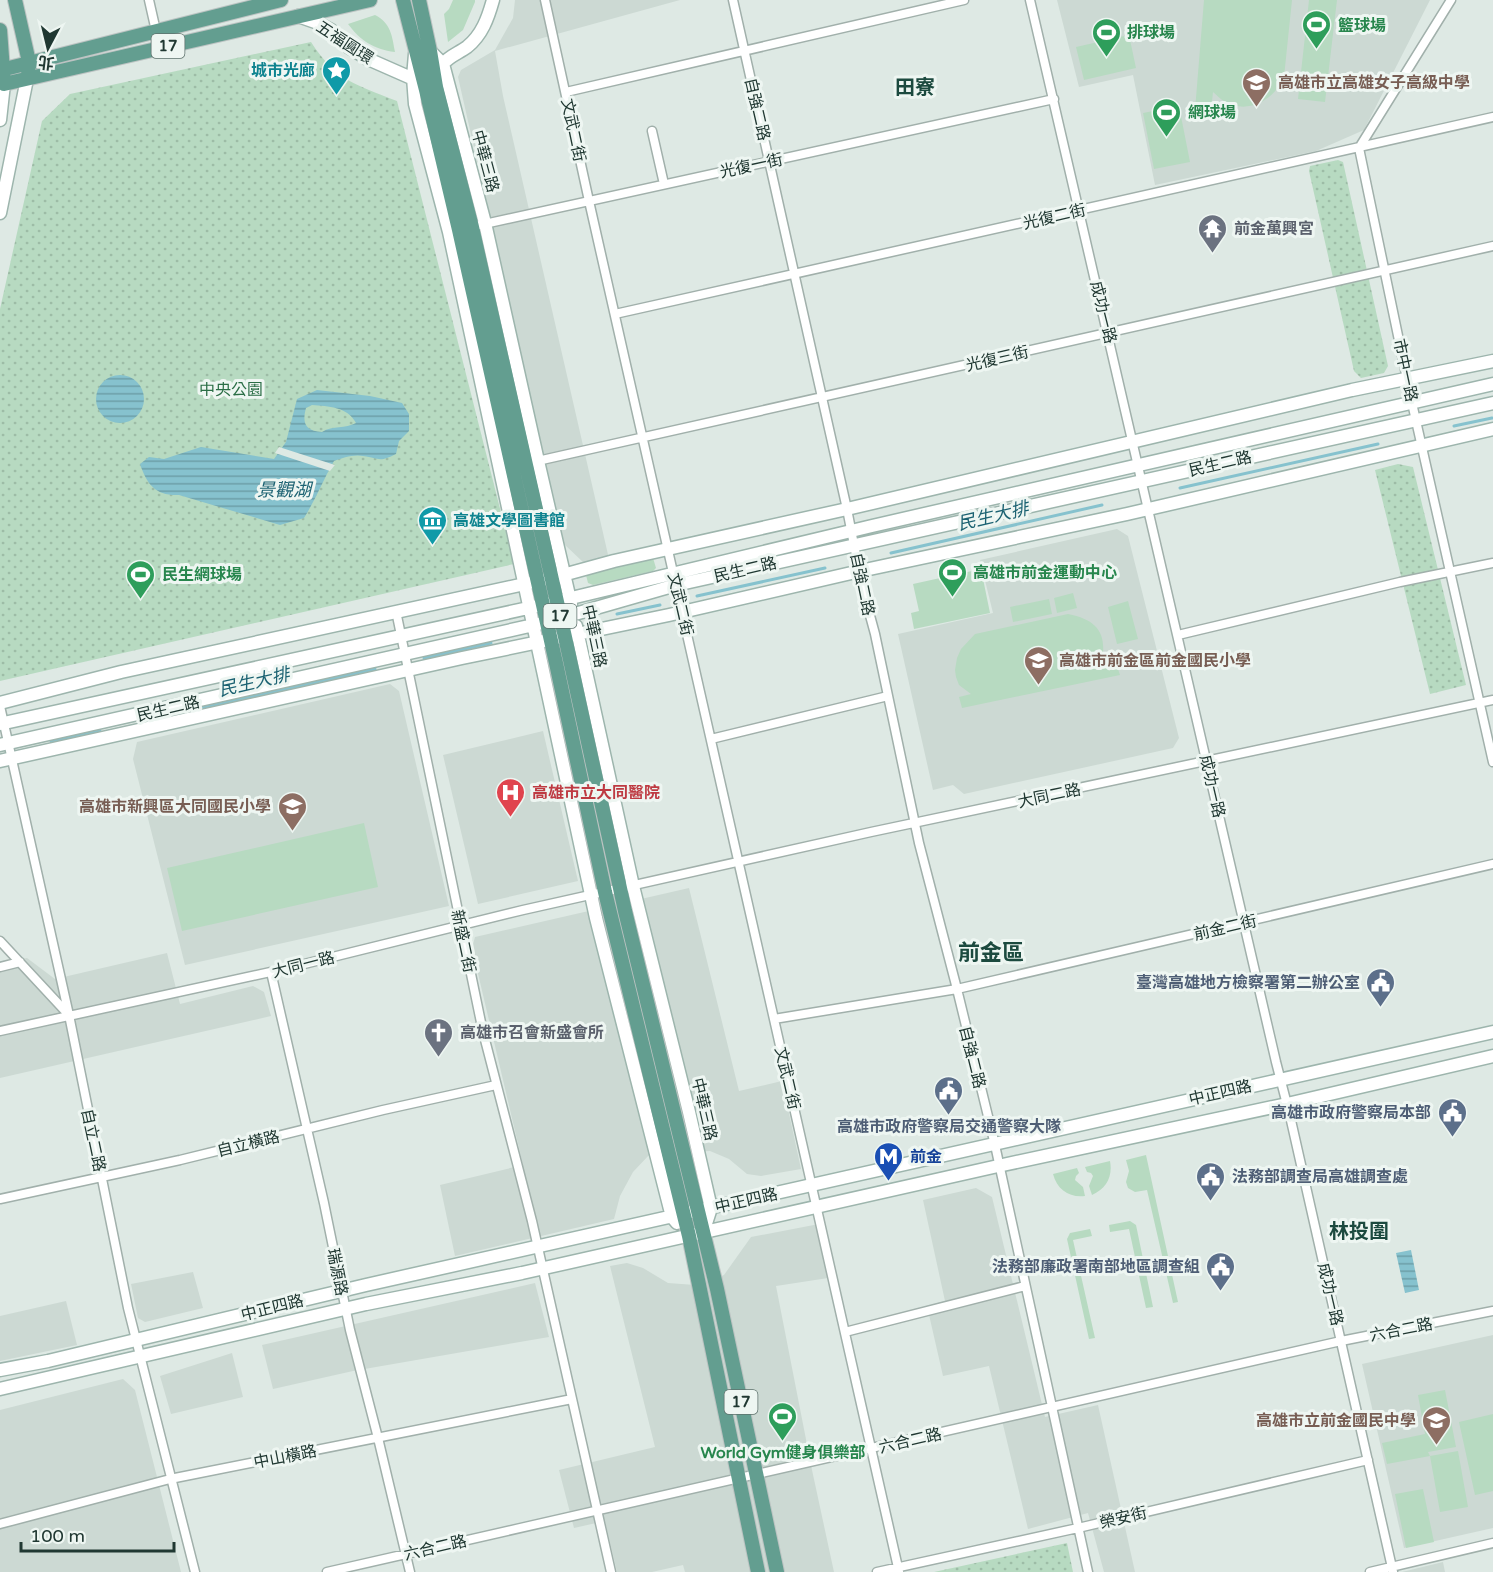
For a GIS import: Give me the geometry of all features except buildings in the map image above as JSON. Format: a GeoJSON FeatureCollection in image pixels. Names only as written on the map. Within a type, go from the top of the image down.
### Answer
{"type":"FeatureCollection","features":[{"type":"Feature","properties":{"kind":"main road"},"geometry":{"type":"LineString","coordinates":[[0,213],[29,62],[15,0]]}},
{"type":"Feature","properties":{"kind":"main road","name":"17"},"geometry":{"type":"LineString","coordinates":[[2,70],[265,2],[281,0]]}},
{"type":"Feature","properties":{"kind":"main road","name":"17"},"geometry":{"type":"LineString","coordinates":[[2,85],[370,0]]}},
{"type":"Feature","properties":{"kind":"main road","name":"中華三路"},"geometry":{"type":"LineString","coordinates":[[403,0],[416,53],[419,81],[466,228]]}},
{"type":"Feature","properties":{"kind":"main road","name":"中華三路"},"geometry":{"type":"LineString","coordinates":[[418,0],[519,466],[558,576],[572,635],[626,887],[684,1214]]}},
{"type":"Feature","properties":{"kind":"main road"},"geometry":{"type":"LineString","coordinates":[[430,51],[443,64],[466,47],[479,35],[493,0]]}},
{"type":"Feature","properties":{"kind":"main road","name":"五福圓環"},"geometry":{"type":"LineString","coordinates":[[297,16],[318,22],[331,30],[347,46],[368,59],[419,81]]}},
{"type":"Feature","properties":{"kind":"main road"},"geometry":{"type":"LineString","coordinates":[[0,30],[2,70],[0,120]]}},
{"type":"Feature","properties":{"kind":"main road","name":"中華三路"},"geometry":{"type":"LineString","coordinates":[[443,64],[466,228],[519,466],[530,583],[535,607],[532,624],[591,896],[684,1214],[703,1233],[777,1572]]}},
{"type":"Feature","properties":{"kind":"main road"},"geometry":{"type":"LineString","coordinates":[[0,705],[110,675],[530,583],[1352,390],[1493,361]]}},
{"type":"Feature","properties":{"kind":"main road","name":"民生二路"},"geometry":{"type":"LineString","coordinates":[[4,744],[568,617],[675,579],[852,530],[1493,384]]}},
{"type":"Feature","properties":{"kind":"main road","name":"民生二路"},"geometry":{"type":"LineString","coordinates":[[2,723],[563,600],[855,545],[1493,403]]}},
{"type":"Feature","properties":{"kind":"main road"},"geometry":{"type":"LineString","coordinates":[[6,760],[409,669],[683,612],[1369,459],[1493,429]]}},
{"type":"Feature","properties":{"kind":"main road","name":"中華三路"},"geometry":{"type":"LineString","coordinates":[[535,607],[547,622],[605,892],[684,1214],[758,1572]]}},
{"type":"Feature","properties":{"kind":"main road","name":"中華三路"},"geometry":{"type":"LineString","coordinates":[[626,887],[690,1112],[711,1208]]}},
{"type":"Feature","properties":{"kind":"main road","name":"中正四路"},"geometry":{"type":"LineString","coordinates":[[0,1370],[48,1361],[342,1291],[995,1145],[1280,1078],[1493,1032]]}},
{"type":"Feature","properties":{"kind":"main road","name":"中正四路"},"geometry":{"type":"LineString","coordinates":[[0,1389],[345,1309],[543,1269],[1493,1056]]}},
{"type":"Feature","properties":{"kind":"main road"},"geometry":{"type":"LineString","coordinates":[[703,1233],[711,1208]]}},
{"type":"Feature","properties":{"kind":"street"},"geometry":{"type":"LineString","coordinates":[[149,0],[156,31]]}},
{"type":"Feature","properties":{"kind":"street","name":"文武二街"},"geometry":{"type":"LineString","coordinates":[[545,0],[899,1570]]}},
{"type":"Feature","properties":{"kind":"street","name":"自強二路"},"geometry":{"type":"LineString","coordinates":[[734,0],[848,509],[862,586],[915,823],[995,1145],[1088,1572]]}},
{"type":"Feature","properties":{"kind":"street"},"geometry":{"type":"LineString","coordinates":[[566,92],[964,0]]}},
{"type":"Feature","properties":{"kind":"street","name":"成功一路"},"geometry":{"type":"LineString","coordinates":[[1030,0],[1109,332],[1393,1569]]}},
{"type":"Feature","properties":{"kind":"street"},"geometry":{"type":"LineString","coordinates":[[1359,148],[1451,0]]}},
{"type":"Feature","properties":{"kind":"street","name":"光復一街"},"geometry":{"type":"LineString","coordinates":[[466,228],[1054,99]]}},
{"type":"Feature","properties":{"kind":"street","name":"光復二街"},"geometry":{"type":"LineString","coordinates":[[615,314],[1493,117]]}},
{"type":"Feature","properties":{"kind":"street"},"geometry":{"type":"LineString","coordinates":[[652,131],[664,184]]}},
{"type":"Feature","properties":{"kind":"street","name":"市中一路"},"geometry":{"type":"LineString","coordinates":[[1359,148],[1412,403],[1452,572],[1493,762]]}},
{"type":"Feature","properties":{"kind":"street","name":"光復三街"},"geometry":{"type":"LineString","coordinates":[[519,466],[1493,246]]}},
{"type":"Feature","properties":{"kind":"street"},"geometry":{"type":"LineString","coordinates":[[1178,635],[1400,582],[1493,563]]}},
{"type":"Feature","properties":{"kind":"street","name":"新盛二街"},"geometry":{"type":"LineString","coordinates":[[396,611],[460,925],[496,1085],[543,1269],[610,1572]]}},
{"type":"Feature","properties":{"kind":"street"},"geometry":{"type":"LineString","coordinates":[[711,739],[888,696]]}},
{"type":"Feature","properties":{"kind":"street","name":"大同二路"},"geometry":{"type":"LineString","coordinates":[[605,892],[915,823],[1493,700]]}},
{"type":"Feature","properties":{"kind":"street","name":"自立二路"},"geometry":{"type":"LineString","coordinates":[[0,705],[6,760],[69,1015],[136,1340],[195,1572]]}},
{"type":"Feature","properties":{"kind":"street","name":"前金二街"},"geometry":{"type":"LineString","coordinates":[[774,1019],[957,989],[1493,864]]}},
{"type":"Feature","properties":{"kind":"street","name":"大同一路"},"geometry":{"type":"LineString","coordinates":[[0,1031],[271,972],[605,892]]}},
{"type":"Feature","properties":{"kind":"street"},"geometry":{"type":"LineString","coordinates":[[0,941],[69,1015]]}},
{"type":"Feature","properties":{"kind":"street"},"geometry":{"type":"LineString","coordinates":[[0,967],[20,962]]}},
{"type":"Feature","properties":{"kind":"street","name":"瑞源路"},"geometry":{"type":"LineString","coordinates":[[271,972],[345,1309],[410,1572]]}},
{"type":"Feature","properties":{"kind":"street","name":"自立橫路"},"geometry":{"type":"LineString","coordinates":[[0,1199],[180,1160],[307,1128],[496,1085]]}},
{"type":"Feature","properties":{"kind":"street"},"geometry":{"type":"LineString","coordinates":[[845,1332],[1025,1286]]}},
{"type":"Feature","properties":{"kind":"street","name":"六合二路"},"geometry":{"type":"LineString","coordinates":[[327,1572],[1341,1341],[1493,1311]]}},
{"type":"Feature","properties":{"kind":"street","name":"中山橫路"},"geometry":{"type":"LineString","coordinates":[[0,1524],[170,1479],[572,1399]]}},
{"type":"Feature","properties":{"kind":"street","name":"榮安街"},"geometry":{"type":"LineString","coordinates":[[877,1572],[899,1570],[1368,1460]]}},
{"type":"Feature","properties":{"kind":"street"},"geometry":{"type":"LineString","coordinates":[[1370,1572],[1393,1569],[1493,1543]]}},
{"type":"Feature","properties":{"kind":"shaded area"},"geometry":{"type":"Polygon","coordinates":[[[515,0],[680,0],[495,51],[503,96],[609,559],[584,563],[564,544],[458,77],[461,70],[495,50],[513,18],[515,0]]]}},
{"type":"Feature","properties":{"kind":"shaded area","name":"高雄市立高雄女子高級中學"},"geometry":{"type":"Polygon","coordinates":[[[1057,0],[1430,0],[1364,130],[1316,151],[1155,185],[1133,75],[1079,87],[1057,0]]]}},
{"type":"Feature","properties":{"kind":"shaded area","name":"高雄市前金區前金國民小學"},"geometry":{"type":"Polygon","coordinates":[[[1117,529],[1128,536],[1179,738],[1173,748],[964,794],[953,785],[933,790],[898,634],[993,613],[980,560],[1117,529]]]}},
{"type":"Feature","properties":{"kind":"shaded area","name":"高雄市新興區大同國民小學"},"geometry":{"type":"Polygon","coordinates":[[[390,684],[399,691],[449,906],[185,965],[133,759],[137,742],[390,684]]]}},
{"type":"Feature","properties":{"kind":"shaded area","name":"高雄市立大同醫院"},"geometry":{"type":"Polygon","coordinates":[[[543,731],[578,881],[478,904],[443,755],[543,731]]]}},
{"type":"Feature","properties":{"kind":"shaded area"},"geometry":{"type":"Polygon","coordinates":[[[689,888],[739,1091],[782,1081],[801,1169],[761,1176],[747,1174],[729,1159],[710,1151],[650,1154],[633,1172],[620,1196],[614,1219],[455,1256],[440,1185],[523,1165],[472,948],[475,937],[689,888]]]}},
{"type":"Feature","properties":{"kind":"shaded area"},"geometry":{"type":"Polygon","coordinates":[[[167,953],[180,1004],[253,986],[264,992],[271,1016],[0,1078],[0,964],[27,958],[55,979],[167,953]]]}},
{"type":"Feature","properties":{"kind":"shaded area"},"geometry":{"type":"Polygon","coordinates":[[[976,1188],[992,1197],[1045,1417],[1098,1405],[1135,1572],[1104,1572],[1088,1513],[1028,1529],[989,1366],[943,1376],[927,1306],[945,1301],[923,1200],[976,1188]]]}},
{"type":"Feature","properties":{"kind":"shaded area"},"geometry":{"type":"Polygon","coordinates":[[[819,1224],[828,1278],[776,1286],[834,1572],[685,1572],[683,1565],[652,1572],[617,1572],[605,1521],[574,1528],[559,1470],[655,1447],[610,1266],[627,1263],[643,1268],[668,1283],[695,1285],[724,1275],[751,1237],[819,1224]]]}},
{"type":"Feature","properties":{"kind":"shaded area"},"geometry":{"type":"Polygon","coordinates":[[[193,1272],[203,1308],[145,1322],[138,1318],[131,1284],[193,1272]]]}},
{"type":"Feature","properties":{"kind":"shaded area"},"geometry":{"type":"Polygon","coordinates":[[[535,1283],[549,1337],[353,1371],[273,1389],[262,1345],[535,1283]]]}},
{"type":"Feature","properties":{"kind":"shaded area"},"geometry":{"type":"Polygon","coordinates":[[[66,1301],[77,1345],[0,1361],[0,1316],[66,1301]]]}},
{"type":"Feature","properties":{"kind":"shaded area","name":"高雄市立前金國民中學"},"geometry":{"type":"Polygon","coordinates":[[[1493,1335],[1493,1528],[1404,1548],[1362,1364],[1493,1335]]]}},
{"type":"Feature","properties":{"kind":"shaded area"},"geometry":{"type":"Polygon","coordinates":[[[232,1353],[243,1397],[171,1414],[160,1376],[232,1353]]]}},
{"type":"Feature","properties":{"kind":"shaded area"},"geometry":{"type":"Polygon","coordinates":[[[123,1379],[135,1390],[181,1572],[0,1572],[0,1410],[123,1379]]]}},
{"type":"Feature","properties":{"kind":"shaded area"},"geometry":{"type":"Polygon","coordinates":[[[1443,1562],[1445,1572],[1402,1572],[1443,1562]]]}},
{"type":"Feature","properties":{"kind":"green space"},"geometry":{"type":"Polygon","coordinates":[[[453,0],[475,0],[475,2],[463,30],[448,42],[444,14],[453,0]]]}},
{"type":"Feature","properties":{"kind":"green space"},"geometry":{"type":"Polygon","coordinates":[[[1204,0],[1292,0],[1284,77],[1274,92],[1260,103],[1242,107],[1233,105],[1213,92],[1211,111],[1195,110],[1204,0]]]}},
{"type":"Feature","properties":{"kind":"green space","name":"籃球場"},"geometry":{"type":"Polygon","coordinates":[[[1309,0],[1337,0],[1325,102],[1298,99],[1309,0]]]}},
{"type":"Feature","properties":{"kind":"green space"},"geometry":{"type":"Polygon","coordinates":[[[375,15],[388,26],[395,52],[380,49],[368,43],[348,24],[375,15]]]}},
{"type":"Feature","properties":{"kind":"green space","name":"排球場"},"geometry":{"type":"Polygon","coordinates":[[[1129,35],[1136,68],[1084,80],[1076,47],[1129,35]]]}},
{"type":"Feature","properties":{"kind":"green space","name":"中央公園"},"geometry":{"type":"Polygon","coordinates":[[[311,42],[339,74],[359,86],[397,101],[514,564],[0,681],[0,309],[42,121],[70,94],[311,42]]]}},
{"type":"Feature","properties":{"kind":"green space","name":"網球場"},"geometry":{"type":"Polygon","coordinates":[[[1179,106],[1190,162],[1154,169],[1143,113],[1179,106]]]}},
{"type":"Feature","properties":{"kind":"green space"},"geometry":{"type":"Polygon","coordinates":[[[1338,160],[1343,162],[1388,366],[1384,373],[1361,378],[1354,371],[1309,171],[1310,166],[1338,160]]]}},
{"type":"Feature","properties":{"kind":"green space"},"geometry":{"type":"Polygon","coordinates":[[[1398,464],[1413,467],[1466,685],[1430,694],[1375,470],[1398,464]]]}},
{"type":"Feature","properties":{"kind":"green space"},"geometry":{"type":"Polygon","coordinates":[[[653,558],[656,568],[653,571],[593,585],[588,583],[586,575],[589,572],[653,558]]]}},
{"type":"Feature","properties":{"kind":"green space","name":"高雄市前金運動中心"},"geometry":{"type":"Polygon","coordinates":[[[981,569],[990,613],[914,629],[911,613],[919,611],[913,584],[981,569]]]}},
{"type":"Feature","properties":{"kind":"green space"},"geometry":{"type":"Polygon","coordinates":[[[1073,593],[1077,608],[1057,613],[1054,598],[1073,593]]]}},
{"type":"Feature","properties":{"kind":"green space"},"geometry":{"type":"Polygon","coordinates":[[[1049,599],[1052,614],[1013,622],[1010,607],[1049,599]]]}},
{"type":"Feature","properties":{"kind":"green space"},"geometry":{"type":"Polygon","coordinates":[[[1128,601],[1138,639],[1117,644],[1108,607],[1128,601]]]}},
{"type":"Feature","properties":{"kind":"green space"},"geometry":{"type":"Polygon","coordinates":[[[1068,614],[1087,620],[1099,630],[1103,645],[1101,665],[1116,663],[1120,675],[962,708],[959,697],[971,694],[959,685],[955,670],[957,658],[961,649],[975,634],[1068,614]]]}},
{"type":"Feature","properties":{"kind":"green space"},"geometry":{"type":"Polygon","coordinates":[[[364,823],[378,887],[182,931],[167,868],[364,823]]]}},
{"type":"Feature","properties":{"kind":"green space"},"geometry":{"type":"Polygon","coordinates":[[[1146,1155],[1178,1302],[1173,1303],[1147,1190],[1135,1192],[1128,1188],[1126,1182],[1129,1171],[1126,1160],[1146,1155]]]}},
{"type":"Feature","properties":{"kind":"green space"},"geometry":{"type":"Polygon","coordinates":[[[1110,1161],[1109,1177],[1105,1186],[1092,1195],[1089,1186],[1093,1176],[1087,1172],[1085,1167],[1110,1161]]]}},
{"type":"Feature","properties":{"kind":"green space"},"geometry":{"type":"Polygon","coordinates":[[[1077,1168],[1079,1173],[1075,1180],[1083,1187],[1085,1196],[1074,1196],[1065,1192],[1053,1174],[1077,1168]]]}},
{"type":"Feature","properties":{"kind":"green space"},"geometry":{"type":"Polygon","coordinates":[[[1130,1221],[1136,1225],[1153,1307],[1146,1308],[1129,1229],[1110,1232],[1109,1225],[1130,1221]]]}},
{"type":"Feature","properties":{"kind":"green space"},"geometry":{"type":"Polygon","coordinates":[[[1090,1229],[1092,1236],[1073,1240],[1095,1338],[1089,1339],[1067,1239],[1070,1233],[1090,1229]]]}},
{"type":"Feature","properties":{"kind":"green space"},"geometry":{"type":"Polygon","coordinates":[[[1445,1390],[1456,1447],[1428,1452],[1430,1456],[1387,1464],[1382,1443],[1425,1434],[1418,1395],[1445,1390]]]}},
{"type":"Feature","properties":{"kind":"green space"},"geometry":{"type":"Polygon","coordinates":[[[1493,1414],[1493,1491],[1475,1495],[1459,1422],[1493,1414]]]}},
{"type":"Feature","properties":{"kind":"green space"},"geometry":{"type":"Polygon","coordinates":[[[1458,1451],[1468,1507],[1440,1512],[1430,1456],[1458,1451]]]}},
{"type":"Feature","properties":{"kind":"green space"},"geometry":{"type":"Polygon","coordinates":[[[1423,1489],[1434,1542],[1406,1548],[1395,1494],[1423,1489]]]}},
{"type":"Feature","properties":{"kind":"green space"},"geometry":{"type":"Polygon","coordinates":[[[1067,1543],[1073,1572],[934,1572],[1067,1543]]]}},
{"type":"Feature","properties":{"kind":"water"},"geometry":{"type":"Polygon","coordinates":[[[120,375],[137,382],[144,399],[137,416],[120,423],[103,416],[96,399],[103,382],[120,375]]]}},
{"type":"Feature","properties":{"kind":"water","name":"景觀湖"},"geometry":{"type":"Polygon","coordinates":[[[317,390],[370,396],[402,403],[409,414],[409,431],[399,441],[396,454],[390,457],[379,459],[356,456],[334,461],[304,518],[280,525],[179,495],[164,494],[154,488],[146,478],[140,464],[149,457],[164,459],[201,447],[274,459],[286,442],[297,399],[317,390]],[[312,405],[306,408],[304,418],[308,428],[312,430],[322,432],[330,428],[356,423],[343,411],[312,405]]]}},
{"type":"Feature","properties":{"kind":"water"},"geometry":{"type":"Polygon","coordinates":[[[1411,1250],[1419,1290],[1405,1293],[1396,1253],[1411,1250]]]}},
{"type":"Feature","properties":{"kind":"pier"},"geometry":{"type":"Polygon","coordinates":[[[279,447],[335,465],[330,471],[275,453],[279,447]]]}},
{"type":"Feature","properties":{"kind":"waterway","name":"民生大排"},"geometry":{"type":"LineString","coordinates":[[1454,426],[1492,418]]}},
{"type":"Feature","properties":{"kind":"waterway","name":"民生大排"},"geometry":{"type":"LineString","coordinates":[[1180,488],[1378,444]]}},
{"type":"Feature","properties":{"kind":"waterway","name":"民生大排"},"geometry":{"type":"LineString","coordinates":[[891,553],[1102,505]]}},
{"type":"Feature","properties":{"kind":"waterway","name":"民生大排"},"geometry":{"type":"LineString","coordinates":[[697,596],[825,568]]}},
{"type":"Feature","properties":{"kind":"waterway","name":"民生大排"},"geometry":{"type":"LineString","coordinates":[[617,614],[660,605]]}},
{"type":"Feature","properties":{"kind":"waterway","name":"民生大排"},"geometry":{"type":"LineString","coordinates":[[424,658],[491,643]]}},
{"type":"Feature","properties":{"kind":"waterway","name":"民生大排"},"geometry":{"type":"LineString","coordinates":[[139,722],[375,669]]}},
{"type":"Feature","properties":{"kind":"waterway","name":"民生大排"},"geometry":{"type":"LineString","coordinates":[[51,741],[100,731]]}},
{"type":"Feature","properties":{"kind":"place","name":"籃球場"},"geometry":{"type":"Point","coordinates":[1317,50]}},
{"type":"Feature","properties":{"kind":"place","name":"排球場"},"geometry":{"type":"Point","coordinates":[1106,58]}},
{"type":"Feature","properties":{"kind":"place","name":"城市光廊"},"geometry":{"type":"Point","coordinates":[336,96]}},
{"type":"Feature","properties":{"kind":"place","name":"高雄市立高雄女子高級中學"},"geometry":{"type":"Point","coordinates":[1257,108]}},
{"type":"Feature","properties":{"kind":"place","name":"網球場"},"geometry":{"type":"Point","coordinates":[1167,138]}},
{"type":"Feature","properties":{"kind":"place","name":"前金萬興宮"},"geometry":{"type":"Point","coordinates":[1213,254]}},
{"type":"Feature","properties":{"kind":"place","name":"高雄文學圖書館"},"geometry":{"type":"Point","coordinates":[432,546]}},
{"type":"Feature","properties":{"kind":"place","name":"高雄市前金運動中心"},"geometry":{"type":"Point","coordinates":[952,598]}},
{"type":"Feature","properties":{"kind":"place","name":"民生網球場"},"geometry":{"type":"Point","coordinates":[141,600]}},
{"type":"Feature","properties":{"kind":"place","name":"高雄市前金區前金國民小學"},"geometry":{"type":"Point","coordinates":[1038,686]}},
{"type":"Feature","properties":{"kind":"place","name":"高雄市立大同醫院"},"geometry":{"type":"Point","coordinates":[511,818]}},
{"type":"Feature","properties":{"kind":"place","name":"高雄市新興區大同國民小學"},"geometry":{"type":"Point","coordinates":[292,832]}},
{"type":"Feature","properties":{"kind":"place","name":"臺灣高雄地方檢察署第二辦公室"},"geometry":{"type":"Point","coordinates":[1381,1008]}},
{"type":"Feature","properties":{"kind":"place","name":"高雄市召會新盛會所"},"geometry":{"type":"Point","coordinates":[439,1058]}},
{"type":"Feature","properties":{"kind":"place","name":"高雄市政府警察局交通警察大隊"},"geometry":{"type":"Point","coordinates":[949,1116]}},
{"type":"Feature","properties":{"kind":"place","name":"高雄市政府警察局本部"},"geometry":{"type":"Point","coordinates":[1452,1138]}},
{"type":"Feature","properties":{"kind":"place","name":"前金"},"geometry":{"type":"Point","coordinates":[889,1182]}},
{"type":"Feature","properties":{"kind":"place","name":"法務部調查局高雄調查處"},"geometry":{"type":"Point","coordinates":[1211,1202]}},
{"type":"Feature","properties":{"kind":"place","name":"法務部廉政署南部地區調查組"},"geometry":{"type":"Point","coordinates":[1221,1292]}},
{"type":"Feature","properties":{"kind":"place","name":"World Gym健身俱樂部"},"geometry":{"type":"Point","coordinates":[783,1442]}},
{"type":"Feature","properties":{"kind":"place","name":"高雄市立前金國民中學"},"geometry":{"type":"Point","coordinates":[1437,1446]}},
{"type":"Feature","properties":{"kind":"district","name":"田寮"},"geometry":{"type":"Point","coordinates":[915,87]}},
{"type":"Feature","properties":{"kind":"district","name":"前金區"},"geometry":{"type":"Point","coordinates":[991,952]}},
{"type":"Feature","properties":{"kind":"district","name":"林投圍"},"geometry":{"type":"Point","coordinates":[1359,1231]}}]}
